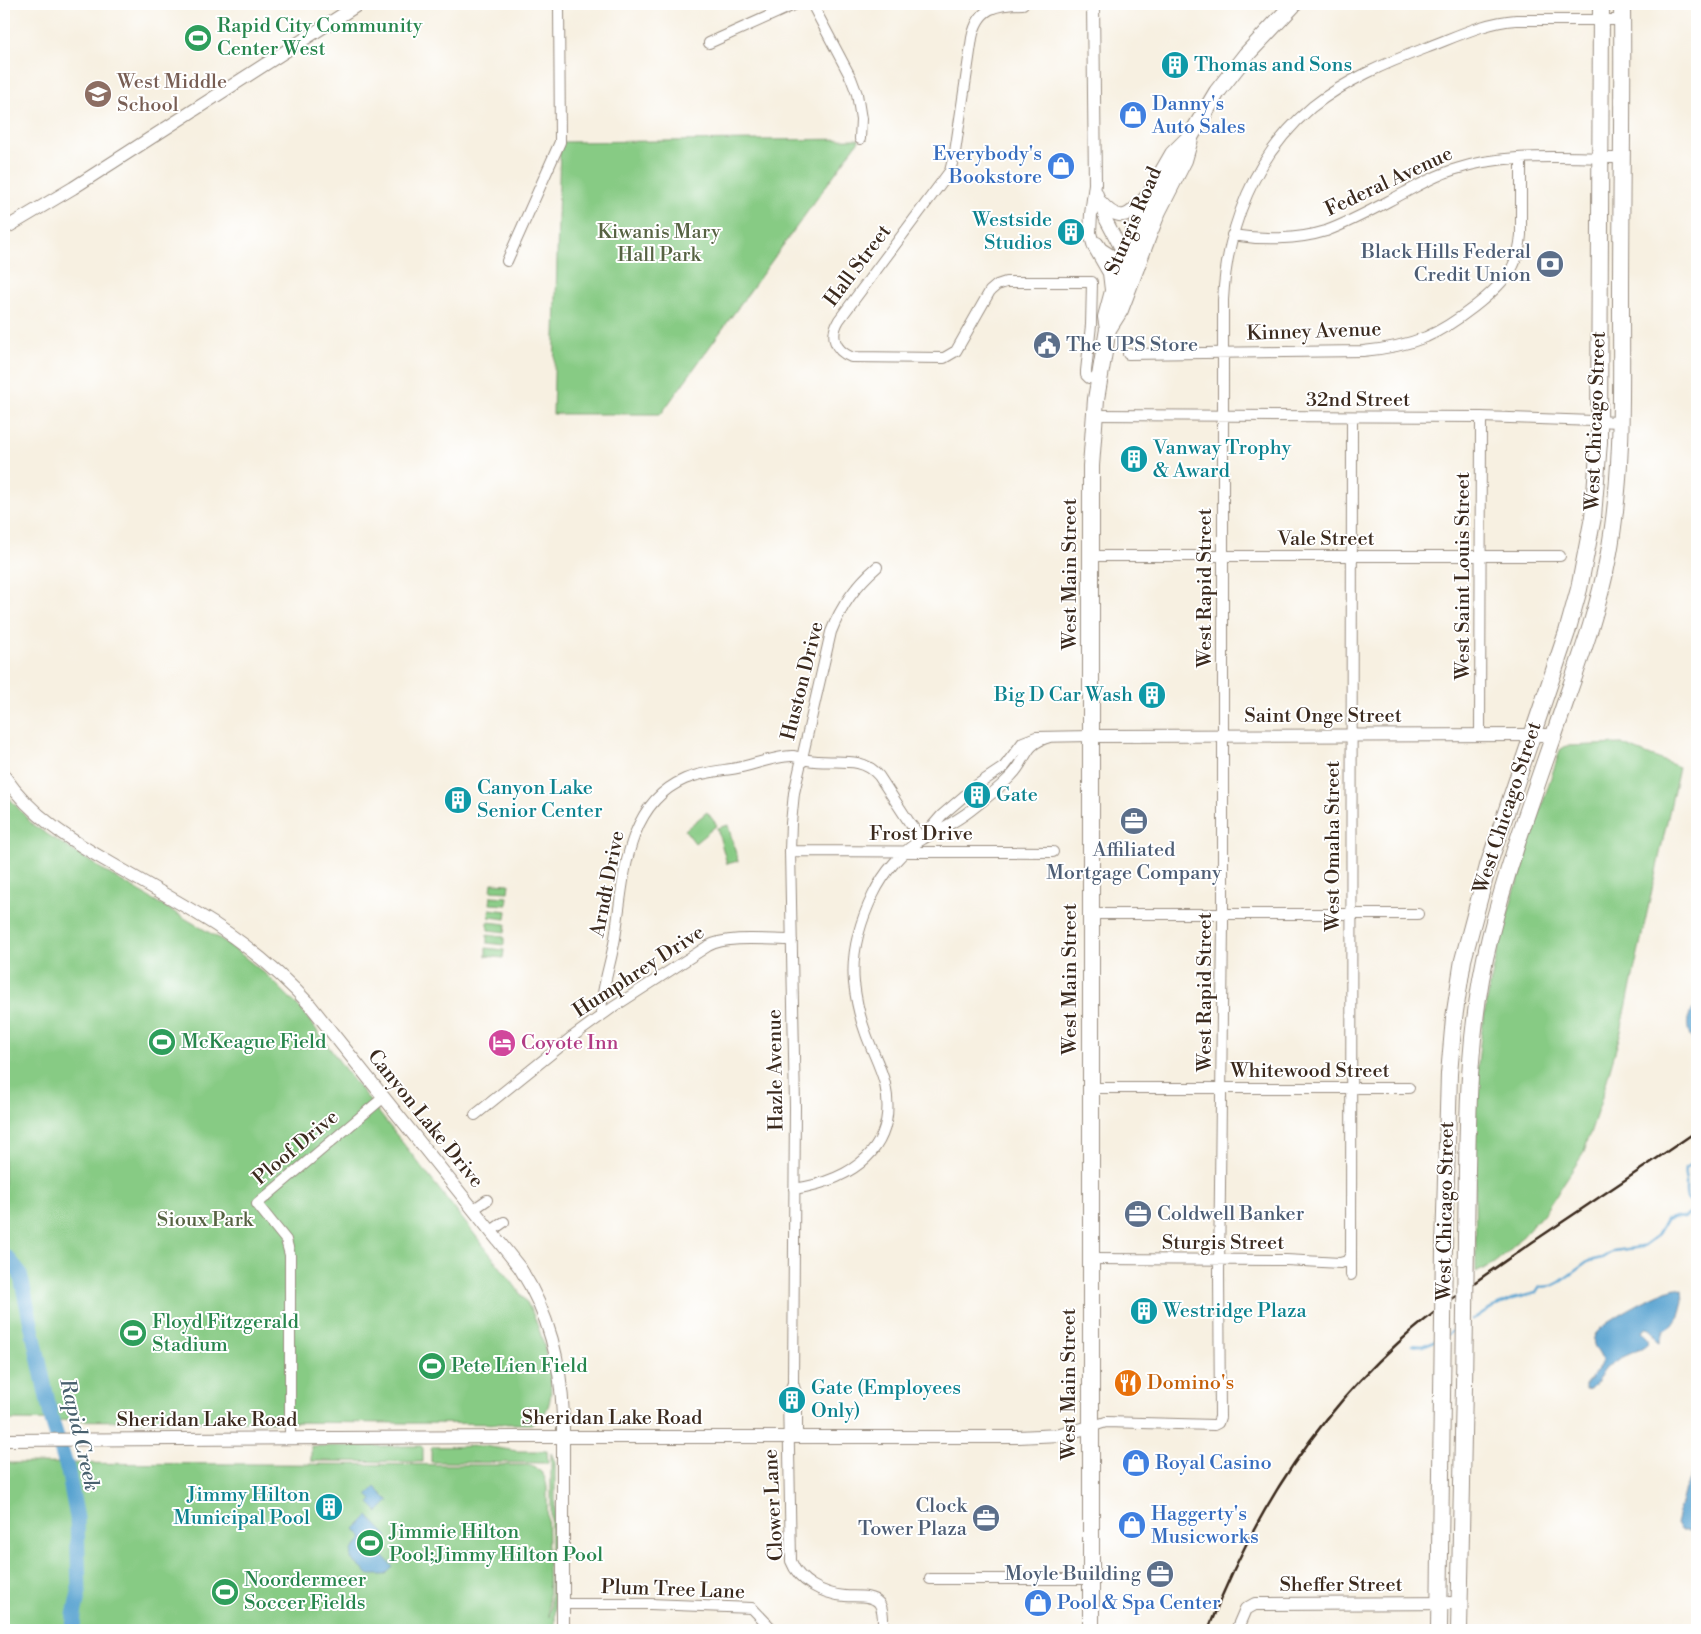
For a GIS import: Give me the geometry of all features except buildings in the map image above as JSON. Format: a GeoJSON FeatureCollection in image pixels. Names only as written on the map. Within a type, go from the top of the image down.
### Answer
{"type":"FeatureCollection","features":[{"type":"Feature","properties":{"kind":"main road","name":"Sturgis Road"},"geometry":{"type":"LineString","coordinates":[[1110,302],[1139,219],[1154,187],[1173,154],[1190,137],[1217,92],[1239,64],[1294,4]]}},
{"type":"Feature","properties":{"kind":"main road","name":"West Chicago Street"},"geometry":{"type":"LineString","coordinates":[[1438,1630],[1444,1248],[1449,1074],[1459,982],[1470,930],[1478,900],[1567,632],[1581,580],[1595,500],[1600,421],[1601,4]]}},
{"type":"Feature","properties":{"kind":"main road"},"geometry":{"type":"LineString","coordinates":[[1608,4],[1614,15],[1622,20]]}},
{"type":"Feature","properties":{"kind":"main road","name":"West Chicago Street"},"geometry":{"type":"LineString","coordinates":[[1460,1630],[1466,1238],[1472,1039],[1484,963],[1506,880],[1597,604],[1607,561],[1615,511],[1621,422],[1622,4]]}},
{"type":"Feature","properties":{"kind":"main road"},"geometry":{"type":"LineString","coordinates":[[1601,21],[1612,27],[1615,35],[1615,80],[1622,106]]}},
{"type":"Feature","properties":{"kind":"main road"},"geometry":{"type":"LineString","coordinates":[[1601,84],[1606,100],[1608,144],[1613,152],[1622,158]]}},
{"type":"Feature","properties":{"kind":"main road","name":"Sturgis Road"},"geometry":{"type":"LineString","coordinates":[[1112,324],[1125,297],[1158,211],[1184,160],[1190,137]]}},
{"type":"Feature","properties":{"kind":"main road"},"geometry":{"type":"LineString","coordinates":[[1600,158],[1608,161],[1613,166],[1615,176],[1614,209],[1621,244]]}},
{"type":"Feature","properties":{"kind":"main road","name":"West Main Street"},"geometry":{"type":"LineString","coordinates":[[1091,1630],[1091,466],[1098,379],[1112,324],[1106,317],[1110,302]]}},
{"type":"Feature","properties":{"kind":"main road"},"geometry":{"type":"LineString","coordinates":[[1600,329],[1607,367],[1606,406],[1610,414],[1621,422]]}},
{"type":"Feature","properties":{"kind":"main road"},"geometry":{"type":"LineString","coordinates":[[1600,421],[1612,431],[1614,438],[1612,476],[1615,511]]}},
{"type":"Feature","properties":{"kind":"main road"},"geometry":{"type":"LineString","coordinates":[[1554,736],[1550,731],[1549,709],[1574,628],[1581,580]]}},
{"type":"Feature","properties":{"kind":"main road"},"geometry":{"type":"LineString","coordinates":[[1506,880],[1514,833],[1537,756],[1538,749],[1532,735]]}},
{"type":"Feature","properties":{"kind":"main road"},"geometry":{"type":"LineString","coordinates":[[1439,1603],[1450,1613],[1453,1630]]}},
{"type":"Feature","properties":{"kind":"street"},"geometry":{"type":"LineString","coordinates":[[4,229],[79,184],[358,4]]}},
{"type":"Feature","properties":{"kind":"street"},"geometry":{"type":"LineString","coordinates":[[507,260],[560,142],[559,4]]}},
{"type":"Feature","properties":{"kind":"street"},"geometry":{"type":"LineString","coordinates":[[709,43],[796,4]]}},
{"type":"Feature","properties":{"kind":"street"},"geometry":{"type":"LineString","coordinates":[[812,4],[851,78],[861,118],[860,138]]}},
{"type":"Feature","properties":{"kind":"street","name":"Hall Street"},"geometry":{"type":"LineString","coordinates":[[1023,4],[996,6],[986,11],[978,20],[972,38],[955,152],[950,171],[839,320],[835,329],[835,342],[840,350],[851,358],[937,358],[949,356],[960,346],[992,288],[1006,282],[1092,282],[1091,325],[1086,375],[1089,378],[1098,379]]}},
{"type":"Feature","properties":{"kind":"street","name":"West Main Street"},"geometry":{"type":"LineString","coordinates":[[1094,4],[1095,184],[1090,233],[1094,247],[1109,273],[1111,286],[1110,302]]}},
{"type":"Feature","properties":{"kind":"street","name":"West Rapid Street"},"geometry":{"type":"LineString","coordinates":[[1218,1423],[1220,1417],[1223,914],[1224,283],[1237,218],[1255,177],[1276,146],[1300,118],[1313,107],[1361,76],[1400,58],[1498,22],[1516,20],[1622,20]]}},
{"type":"Feature","properties":{"kind":"street","name":"Federal Avenue"},"geometry":{"type":"LineString","coordinates":[[1232,236],[1282,238],[1324,231],[1352,220],[1453,170],[1480,162],[1521,158],[1622,158]]}},
{"type":"Feature","properties":{"kind":"street","name":"Kinney Avenue"},"geometry":{"type":"LineString","coordinates":[[1128,354],[1347,352],[1376,350],[1414,341],[1439,330],[1479,303],[1506,276],[1516,258],[1521,228],[1521,158]]}},
{"type":"Feature","properties":{"kind":"street","name":"West Main Street"},"geometry":{"type":"LineString","coordinates":[[1095,184],[1106,220],[1126,256],[1128,268],[1112,324]]}},
{"type":"Feature","properties":{"kind":"street"},"geometry":{"type":"LineString","coordinates":[[1098,198],[1112,213],[1126,216],[1136,208],[1154,187]]}},
{"type":"Feature","properties":{"kind":"street"},"geometry":{"type":"LineString","coordinates":[[1090,233],[1101,249],[1115,258],[1126,256],[1143,247]]}},
{"type":"Feature","properties":{"kind":"street"},"geometry":{"type":"LineString","coordinates":[[1091,325],[1112,324]]}},
{"type":"Feature","properties":{"kind":"street","name":"32nd Street"},"geometry":{"type":"LineString","coordinates":[[1094,415],[1481,417],[1621,422]]}},
{"type":"Feature","properties":{"kind":"street","name":"West Omaha Street"},"geometry":{"type":"LineString","coordinates":[[1351,1274],[1352,417]]}},
{"type":"Feature","properties":{"kind":"street","name":"West Saint Louis Street"},"geometry":{"type":"LineString","coordinates":[[1480,735],[1481,417]]}},
{"type":"Feature","properties":{"kind":"street","name":"Vale Street"},"geometry":{"type":"LineString","coordinates":[[1092,556],[1560,556]]}},
{"type":"Feature","properties":{"kind":"street","name":"Huston Drive"},"geometry":{"type":"LineString","coordinates":[[801,759],[831,632],[837,617],[851,594],[862,580],[877,567]]}},
{"type":"Feature","properties":{"kind":"street"},"geometry":{"type":"LineString","coordinates":[[922,839],[942,815],[977,785],[1004,766],[1023,742],[1036,737],[1091,736]]}},
{"type":"Feature","properties":{"kind":"street","name":"Saint Onge Street"},"geometry":{"type":"LineString","coordinates":[[1091,736],[1554,736]]}},
{"type":"Feature","properties":{"kind":"street"},"geometry":{"type":"LineString","coordinates":[[794,1189],[817,1183],[850,1169],[871,1154],[882,1135],[887,1114],[886,1093],[882,1073],[859,1012],[854,982],[854,957],[859,932],[874,893],[888,870],[906,852],[922,839],[955,822],[976,806],[1011,777],[1030,747],[1041,739],[1050,737]]}},
{"type":"Feature","properties":{"kind":"street","name":"Arndt Drive"},"geometry":{"type":"LineString","coordinates":[[601,1016],[604,985],[614,948],[630,847],[637,827],[652,805],[669,788],[692,776],[782,757],[793,756],[814,761],[861,763],[868,765],[879,776],[922,839]]}},
{"type":"Feature","properties":{"kind":"street","name":"Hazle Avenue"},"geometry":{"type":"LineString","coordinates":[[793,1438],[797,1396],[793,1383],[794,1189],[790,851],[792,810],[801,759]]}},
{"type":"Feature","properties":{"kind":"street","name":"Canyon Lake Drive"},"geometry":{"type":"LineString","coordinates":[[4,776],[27,805],[61,834],[211,922],[267,963],[310,1005],[474,1209],[528,1281],[547,1322],[554,1344],[560,1378],[563,1437],[563,1630]]}},
{"type":"Feature","properties":{"kind":"street","name":"Frost Drive"},"geometry":{"type":"LineString","coordinates":[[790,851],[1053,852]]}},
{"type":"Feature","properties":{"kind":"street"},"geometry":{"type":"LineString","coordinates":[[1091,914],[1418,914]]}},
{"type":"Feature","properties":{"kind":"street","name":"Humphrey Drive"},"geometry":{"type":"LineString","coordinates":[[474,1115],[601,1016],[712,943],[729,940],[792,940]]}},
{"type":"Feature","properties":{"kind":"street","name":"Whitewood Street"},"geometry":{"type":"LineString","coordinates":[[1091,1088],[1409,1088]]}},
{"type":"Feature","properties":{"kind":"street","name":"Ploof Drive"},"geometry":{"type":"LineString","coordinates":[[290,1438],[290,1255],[286,1240],[257,1204],[384,1097]]}},
{"type":"Feature","properties":{"kind":"street"},"geometry":{"type":"LineString","coordinates":[[474,1209],[486,1200]]}},
{"type":"Feature","properties":{"kind":"street"},"geometry":{"type":"LineString","coordinates":[[491,1231],[504,1222]]}},
{"type":"Feature","properties":{"kind":"street","name":"Sturgis Street"},"geometry":{"type":"LineString","coordinates":[[1092,1259],[1286,1260],[1340,1263],[1347,1260],[1350,1254]]}},
{"type":"Feature","properties":{"kind":"street","name":"Sheridan Lake Road"},"geometry":{"type":"LineString","coordinates":[[4,1440],[1041,1437],[1066,1434],[1106,1422],[1214,1425],[1218,1423]]}},
{"type":"Feature","properties":{"kind":"street","name":"Clower Lane"},"geometry":{"type":"LineString","coordinates":[[793,1438],[790,1549],[794,1569],[806,1582],[828,1593],[870,1598],[878,1602],[882,1610],[883,1630]]}},
{"type":"Feature","properties":{"kind":"street"},"geometry":{"type":"LineString","coordinates":[[930,1578],[1091,1579]]}},
{"type":"Feature","properties":{"kind":"street","name":"Plum Tree Lane"},"geometry":{"type":"LineString","coordinates":[[563,1604],[650,1604],[752,1608],[774,1630]]}},
{"type":"Feature","properties":{"kind":"street","name":"Sheffer Street"},"geometry":{"type":"LineString","coordinates":[[1237,1630],[1246,1609],[1255,1604],[1461,1604]]}},
{"type":"Feature","properties":{"kind":"green space","name":"Kiwanis Mary Hall Park"},"geometry":{"type":"Polygon","coordinates":[[[860,139],[661,414],[553,414],[560,142],[860,139]]]}},
{"type":"Feature","properties":{"kind":"green space"},"geometry":{"type":"Polygon","coordinates":[[[1621,744],[1679,767],[1621,1031],[1583,1154],[1544,1213],[1509,1251],[1494,1263],[1476,1273],[1476,1085],[1489,988],[1506,919],[1560,750],[1566,746],[1621,744]]]}},
{"type":"Feature","properties":{"kind":"green space","name":"Sioux Park"},"geometry":{"type":"Polygon","coordinates":[[[4,792],[33,825],[111,875],[227,943],[268,976],[302,1010],[347,1072],[529,1306],[545,1349],[550,1376],[550,1401],[546,1411],[540,1418],[532,1424],[4,1420],[4,792]]]}},
{"type":"Feature","properties":{"kind":"green space"},"geometry":{"type":"Polygon","coordinates":[[[707,812],[717,825],[695,843],[685,830],[707,812]]]}},
{"type":"Feature","properties":{"kind":"green space"},"geometry":{"type":"Polygon","coordinates":[[[728,825],[738,861],[727,864],[717,828],[728,825]]]}},
{"type":"Feature","properties":{"kind":"green space"},"geometry":{"type":"Polygon","coordinates":[[[492,883],[509,884],[508,892],[491,891],[492,883]]]}},
{"type":"Feature","properties":{"kind":"green space"},"geometry":{"type":"Polygon","coordinates":[[[491,896],[508,897],[507,905],[490,904],[491,896]]]}},
{"type":"Feature","properties":{"kind":"green space"},"geometry":{"type":"Polygon","coordinates":[[[490,909],[507,911],[506,919],[489,917],[490,909]]]}},
{"type":"Feature","properties":{"kind":"green space"},"geometry":{"type":"Polygon","coordinates":[[[488,922],[506,924],[505,932],[488,930],[488,922]]]}},
{"type":"Feature","properties":{"kind":"green space"},"geometry":{"type":"Polygon","coordinates":[[[487,935],[504,937],[504,945],[487,943],[487,935]]]}},
{"type":"Feature","properties":{"kind":"green space"},"geometry":{"type":"Polygon","coordinates":[[[486,948],[504,950],[503,958],[486,956],[486,948]]]}},
{"type":"Feature","properties":{"kind":"green space"},"geometry":{"type":"Polygon","coordinates":[[[311,1446],[421,1446],[423,1448],[423,1462],[311,1461],[311,1446]]]}},
{"type":"Feature","properties":{"kind":"green space"},"geometry":{"type":"Polygon","coordinates":[[[484,1446],[517,1451],[547,1451],[548,1463],[431,1462],[431,1449],[433,1447],[484,1446]]]}},
{"type":"Feature","properties":{"kind":"green space"},"geometry":{"type":"Polygon","coordinates":[[[551,1453],[555,1462],[555,1630],[4,1630],[4,1463],[528,1465],[542,1473],[547,1487],[549,1617],[551,1607],[551,1453]]]}},
{"type":"Feature","properties":{"kind":"water"},"geometry":{"type":"Polygon","coordinates":[[[1697,1006],[1697,1048],[1689,1032],[1688,1021],[1692,1011],[1697,1006]]]}},
{"type":"Feature","properties":{"kind":"water"},"geometry":{"type":"Polygon","coordinates":[[[1676,1288],[1682,1290],[1683,1301],[1679,1316],[1673,1325],[1664,1331],[1660,1343],[1652,1331],[1645,1328],[1642,1332],[1647,1336],[1649,1342],[1640,1349],[1611,1364],[1590,1389],[1585,1390],[1585,1385],[1602,1361],[1593,1341],[1598,1331],[1631,1308],[1676,1288]]]}},
{"type":"Feature","properties":{"kind":"water"},"geometry":{"type":"Polygon","coordinates":[[[1697,1474],[1697,1530],[1680,1530],[1676,1523],[1684,1491],[1691,1476],[1697,1474]]]}},
{"type":"Feature","properties":{"kind":"water","name":"Jimmie Hilton Pool;Jimmy Hilton Pool"},"geometry":{"type":"Polygon","coordinates":[[[375,1487],[389,1501],[378,1512],[369,1503],[372,1500],[367,1495],[375,1487]]]}},
{"type":"Feature","properties":{"kind":"water","name":"Jimmie Hilton Pool;Jimmy Hilton Pool"},"geometry":{"type":"Polygon","coordinates":[[[368,1516],[388,1537],[377,1549],[393,1567],[385,1575],[369,1575],[351,1559],[352,1550],[363,1538],[355,1529],[368,1516]]]}},
{"type":"Feature","properties":{"kind":"waterway"},"geometry":{"type":"LineString","coordinates":[[1697,1160],[1685,1168],[1686,1196],[1697,1204]]}},
{"type":"Feature","properties":{"kind":"waterway"},"geometry":{"type":"LineString","coordinates":[[1472,1320],[1487,1310],[1512,1299],[1536,1293],[1540,1287],[1552,1286],[1560,1282],[1589,1261],[1602,1258],[1613,1251],[1642,1247],[1657,1236],[1666,1220],[1676,1217],[1684,1218],[1691,1213],[1697,1213]]}},
{"type":"Feature","properties":{"kind":"waterway","name":"Rapid Creek"},"geometry":{"type":"LineString","coordinates":[[4,1257],[8,1258],[20,1273],[52,1421],[68,1471],[77,1518],[79,1592],[73,1630]]}},
{"type":"Feature","properties":{"kind":"waterway"},"geometry":{"type":"LineString","coordinates":[[1448,1334],[1459,1328]]}},
{"type":"Feature","properties":{"kind":"waterway"},"geometry":{"type":"LineString","coordinates":[[1412,1345],[1422,1346],[1437,1340]]}},
{"type":"Feature","properties":{"kind":"railway"},"geometry":{"type":"LineString","coordinates":[[1208,1630],[1243,1550],[1286,1475],[1338,1406],[1367,1374],[1414,1329],[1463,1291],[1697,1131]]}},
{"type":"Feature","properties":{"kind":"place","name":"Rapid City Community Center West"},"geometry":{"type":"Point","coordinates":[198,38]}},
{"type":"Feature","properties":{"kind":"place","name":"Thomas and Sons"},"geometry":{"type":"Point","coordinates":[1175,65]}},
{"type":"Feature","properties":{"kind":"place","name":"West Middle School"},"geometry":{"type":"Point","coordinates":[98,94]}},
{"type":"Feature","properties":{"kind":"place","name":"Danny's Auto Sales"},"geometry":{"type":"Point","coordinates":[1133,115]}},
{"type":"Feature","properties":{"kind":"place","name":"Everybody's Bookstore"},"geometry":{"type":"Point","coordinates":[1061,166]}},
{"type":"Feature","properties":{"kind":"place","name":"Westside Studios"},"geometry":{"type":"Point","coordinates":[1071,232]}},
{"type":"Feature","properties":{"kind":"place","name":"Black Hills Federal Credit Union"},"geometry":{"type":"Point","coordinates":[1550,264]}},
{"type":"Feature","properties":{"kind":"place","name":"The UPS Store"},"geometry":{"type":"Point","coordinates":[1047,345]}},
{"type":"Feature","properties":{"kind":"place","name":"Vanway Trophy & Award"},"geometry":{"type":"Point","coordinates":[1134,459]}},
{"type":"Feature","properties":{"kind":"place","name":"Big D Car Wash"},"geometry":{"type":"Point","coordinates":[1152,695]}},
{"type":"Feature","properties":{"kind":"place","name":"Gate"},"geometry":{"type":"Point","coordinates":[977,795]}},
{"type":"Feature","properties":{"kind":"place","name":"Canyon Lake Senior Center"},"geometry":{"type":"Point","coordinates":[458,800]}},
{"type":"Feature","properties":{"kind":"place","name":"Affiliated Mortgage Company"},"geometry":{"type":"Point","coordinates":[1134,821]}},
{"type":"Feature","properties":{"kind":"place","name":"McKeague Field"},"geometry":{"type":"Point","coordinates":[162,1042]}},
{"type":"Feature","properties":{"kind":"place","name":"Coyote Inn"},"geometry":{"type":"Point","coordinates":[502,1043]}},
{"type":"Feature","properties":{"kind":"place","name":"Coldwell Banker"},"geometry":{"type":"Point","coordinates":[1138,1214]}},
{"type":"Feature","properties":{"kind":"place","name":"Westridge Plaza"},"geometry":{"type":"Point","coordinates":[1144,1311]}},
{"type":"Feature","properties":{"kind":"place","name":"Floyd Fitzgerald Stadium"},"geometry":{"type":"Point","coordinates":[133,1333]}},
{"type":"Feature","properties":{"kind":"place","name":"Pete Lien Field"},"geometry":{"type":"Point","coordinates":[432,1366]}},
{"type":"Feature","properties":{"kind":"place","name":"Domino's"},"geometry":{"type":"Point","coordinates":[1128,1383]}},
{"type":"Feature","properties":{"kind":"place","name":"Gate (Employees Only)"},"geometry":{"type":"Point","coordinates":[792,1400]}},
{"type":"Feature","properties":{"kind":"place","name":"Royal Casino"},"geometry":{"type":"Point","coordinates":[1136,1463]}},
{"type":"Feature","properties":{"kind":"place","name":"Jimmy Hilton Municipal Pool"},"geometry":{"type":"Point","coordinates":[329,1507]}},
{"type":"Feature","properties":{"kind":"place","name":"Clock Tower Plaza"},"geometry":{"type":"Point","coordinates":[986,1518]}},
{"type":"Feature","properties":{"kind":"place","name":"Haggerty's Musicworks"},"geometry":{"type":"Point","coordinates":[1132,1525]}},
{"type":"Feature","properties":{"kind":"place","name":"Jimmie Hilton Pool;Jimmy Hilton Pool"},"geometry":{"type":"Point","coordinates":[370,1543]}},
{"type":"Feature","properties":{"kind":"place","name":"Moyle Building"},"geometry":{"type":"Point","coordinates":[1160,1574]}},
{"type":"Feature","properties":{"kind":"place","name":"Noordermeer Soccer Fields"},"geometry":{"type":"Point","coordinates":[225,1592]}},
{"type":"Feature","properties":{"kind":"place","name":"Pool & Spa Center"},"geometry":{"type":"Point","coordinates":[1038,1603]}}]}
